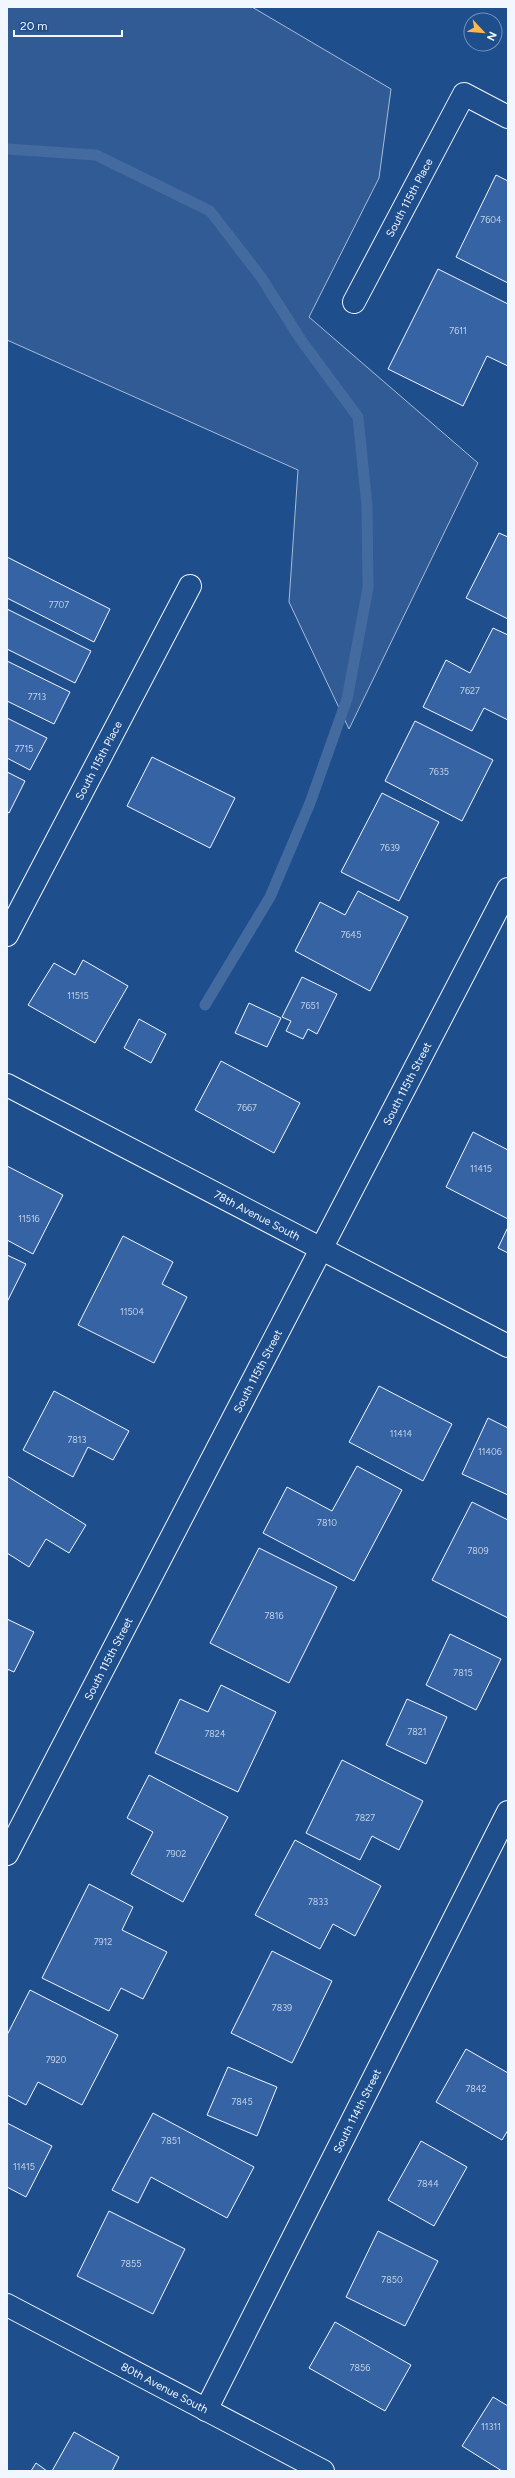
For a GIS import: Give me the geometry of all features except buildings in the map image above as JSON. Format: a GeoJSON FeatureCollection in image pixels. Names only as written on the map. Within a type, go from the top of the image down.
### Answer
{"type":"FeatureCollection","features":[{"type":"Feature","properties":{"kind":"street","name":"South 115th Place"},"geometry":{"type":"LineString","coordinates":[[354,302],[464,94],[508,117]]}},
{"type":"Feature","properties":{"kind":"street","name":"South 115th Place"},"geometry":{"type":"LineString","coordinates":[[7,935],[190,586]]}},
{"type":"Feature","properties":{"kind":"street","name":"South 115th Street"},"geometry":{"type":"LineString","coordinates":[[7,1854],[508,889]]}},
{"type":"Feature","properties":{"kind":"street","name":"78th Avenue South"},"geometry":{"type":"LineString","coordinates":[[7,1085],[508,1346]]}},
{"type":"Feature","properties":{"kind":"street","name":"South 114th Street"},"geometry":{"type":"LineString","coordinates":[[206,2410],[508,1812]]}},
{"type":"Feature","properties":{"kind":"street","name":"80th Avenue South"},"geometry":{"type":"LineString","coordinates":[[7,2304],[323,2471]]}},
{"type":"Feature","properties":{"kind":"shaded area"},"geometry":{"type":"Polygon","coordinates":[[[7,7],[252,7],[391,89],[379,178],[309,317],[478,463],[349,729],[289,602],[298,470],[7,340],[7,7]]]}},
{"type":"Feature","properties":{"kind":"waterway"},"geometry":{"type":"LineString","coordinates":[[7,149],[96,155],[210,211],[261,277],[301,340],[358,417],[367,506],[368,588],[347,699],[310,803],[270,897],[205,1005]]}}]}
